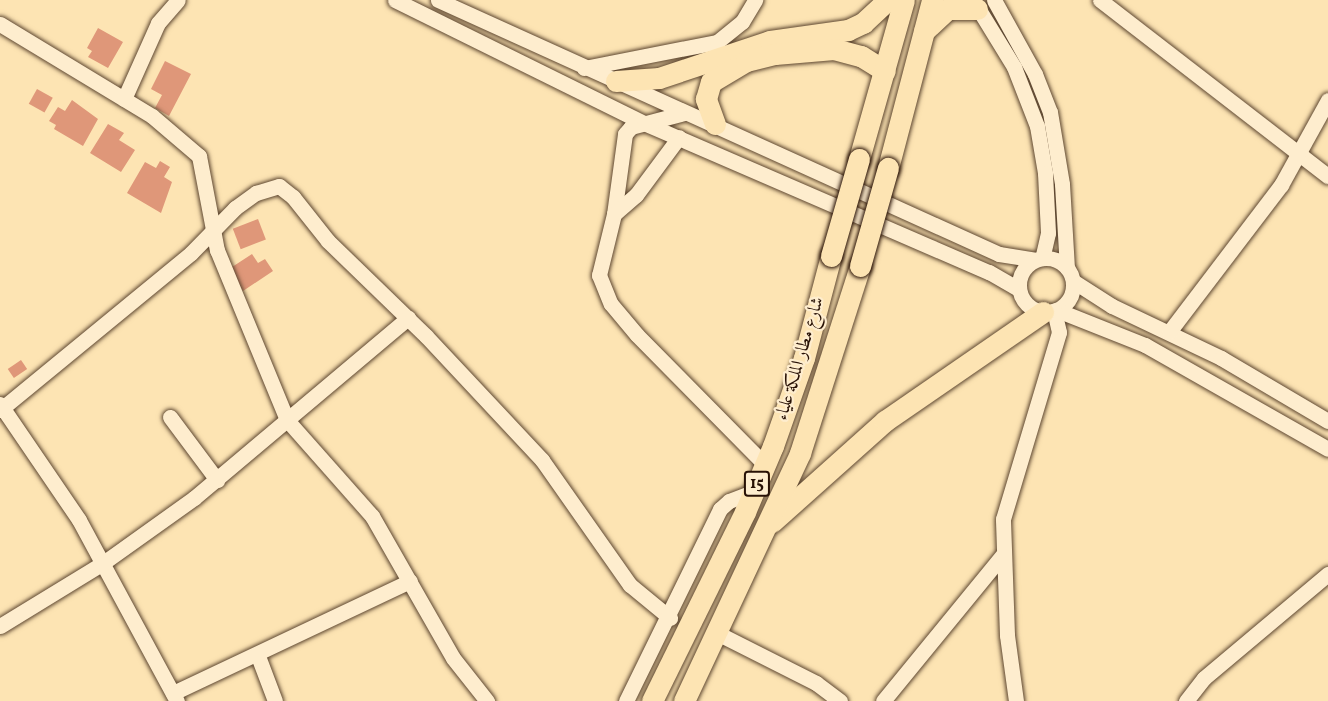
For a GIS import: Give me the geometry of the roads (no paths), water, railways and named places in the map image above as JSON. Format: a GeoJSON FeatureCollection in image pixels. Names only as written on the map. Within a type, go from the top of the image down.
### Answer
{"type":"FeatureCollection","features":[{"type":"Feature","properties":{"kind":"highway"},"geometry":{"type":"LineString","coordinates":[[615,81],[659,78],[770,41],[848,30],[863,23],[888,0]]}},
{"type":"Feature","properties":{"kind":"highway","name":"شارع مطار الملكة علياء"},"geometry":{"type":"LineString","coordinates":[[652,701],[765,465],[804,358],[904,0]]}},
{"type":"Feature","properties":{"kind":"highway","name":"شارع مطار الملكة علياء"},"geometry":{"type":"LineString","coordinates":[[684,701],[800,453],[860,266],[932,0]]}},
{"type":"Feature","properties":{"kind":"highway"},"geometry":{"type":"LineString","coordinates":[[923,32],[948,9],[981,3]]}},
{"type":"Feature","properties":{"kind":"highway"},"geometry":{"type":"LineString","coordinates":[[715,124],[707,90],[718,76],[746,61],[775,54],[834,49],[861,56],[885,71]]}},
{"type":"Feature","properties":{"kind":"highway"},"geometry":{"type":"LineString","coordinates":[[767,526],[885,421],[1051,311]]}},
{"type":"Feature","properties":{"kind":"street"},"geometry":{"type":"LineString","coordinates":[[124,99],[158,23],[178,0]]}},
{"type":"Feature","properties":{"kind":"street"},"geometry":{"type":"LineString","coordinates":[[395,0],[644,123],[989,272],[1019,289],[1029,307],[1086,319],[1144,345],[1328,448]]}},
{"type":"Feature","properties":{"kind":"street"},"geometry":{"type":"LineString","coordinates":[[438,0],[999,254],[1056,260],[1070,275],[1112,306],[1169,332],[1328,421]]}},
{"type":"Feature","properties":{"kind":"street"},"geometry":{"type":"LineString","coordinates":[[584,68],[717,42],[742,22],[755,0]]}},
{"type":"Feature","properties":{"kind":"street"},"geometry":{"type":"LineString","coordinates":[[1100,0],[1328,176]]}},
{"type":"Feature","properties":{"kind":"street"},"geometry":{"type":"LineString","coordinates":[[981,3],[1014,67],[1037,126],[1045,173],[1048,234],[1038,259],[1024,269],[1019,289]]}},
{"type":"Feature","properties":{"kind":"street"},"geometry":{"type":"LineString","coordinates":[[981,3],[1035,74],[1050,112],[1062,184],[1071,295],[1051,311]]}},
{"type":"Feature","properties":{"kind":"street"},"geometry":{"type":"LineString","coordinates":[[0,24],[176,132],[199,156],[212,231],[228,281],[287,420],[360,499],[453,658],[487,701]]}},
{"type":"Feature","properties":{"kind":"street"},"geometry":{"type":"LineString","coordinates":[[1169,332],[1273,196],[1328,100]]}},
{"type":"Feature","properties":{"kind":"street"},"geometry":{"type":"LineString","coordinates":[[684,113],[631,127],[623,140],[614,214],[599,275],[611,304],[667,367],[765,465]]}},
{"type":"Feature","properties":{"kind":"street"},"geometry":{"type":"LineString","coordinates":[[614,214],[636,195],[680,137]]}},
{"type":"Feature","properties":{"kind":"street"},"geometry":{"type":"LineString","coordinates":[[410,581],[175,697],[103,563],[56,484],[1,407],[256,193],[279,186],[293,197],[327,241],[408,318],[550,469],[630,585],[670,618]]}},
{"type":"Feature","properties":{"kind":"street"},"geometry":{"type":"LineString","coordinates":[[1016,701],[1007,635],[1009,583],[1004,554],[1007,503],[1059,332],[1051,311]]}},
{"type":"Feature","properties":{"kind":"street"},"geometry":{"type":"LineString","coordinates":[[0,626],[103,563],[218,480],[408,318]]}},
{"type":"Feature","properties":{"kind":"street"},"geometry":{"type":"LineString","coordinates":[[170,417],[218,480]]}},
{"type":"Feature","properties":{"kind":"street"},"geometry":{"type":"LineString","coordinates":[[626,701],[670,618],[720,509],[729,501],[753,492]]}},
{"type":"Feature","properties":{"kind":"street"},"geometry":{"type":"LineString","coordinates":[[883,701],[1004,554]]}},
{"type":"Feature","properties":{"kind":"street"},"geometry":{"type":"LineString","coordinates":[[1186,701],[1204,678],[1328,574]]}},
{"type":"Feature","properties":{"kind":"street"},"geometry":{"type":"LineString","coordinates":[[717,633],[816,683],[840,701]]}},
{"type":"Feature","properties":{"kind":"street"},"geometry":{"type":"LineString","coordinates":[[258,656],[275,701]]}}]}
